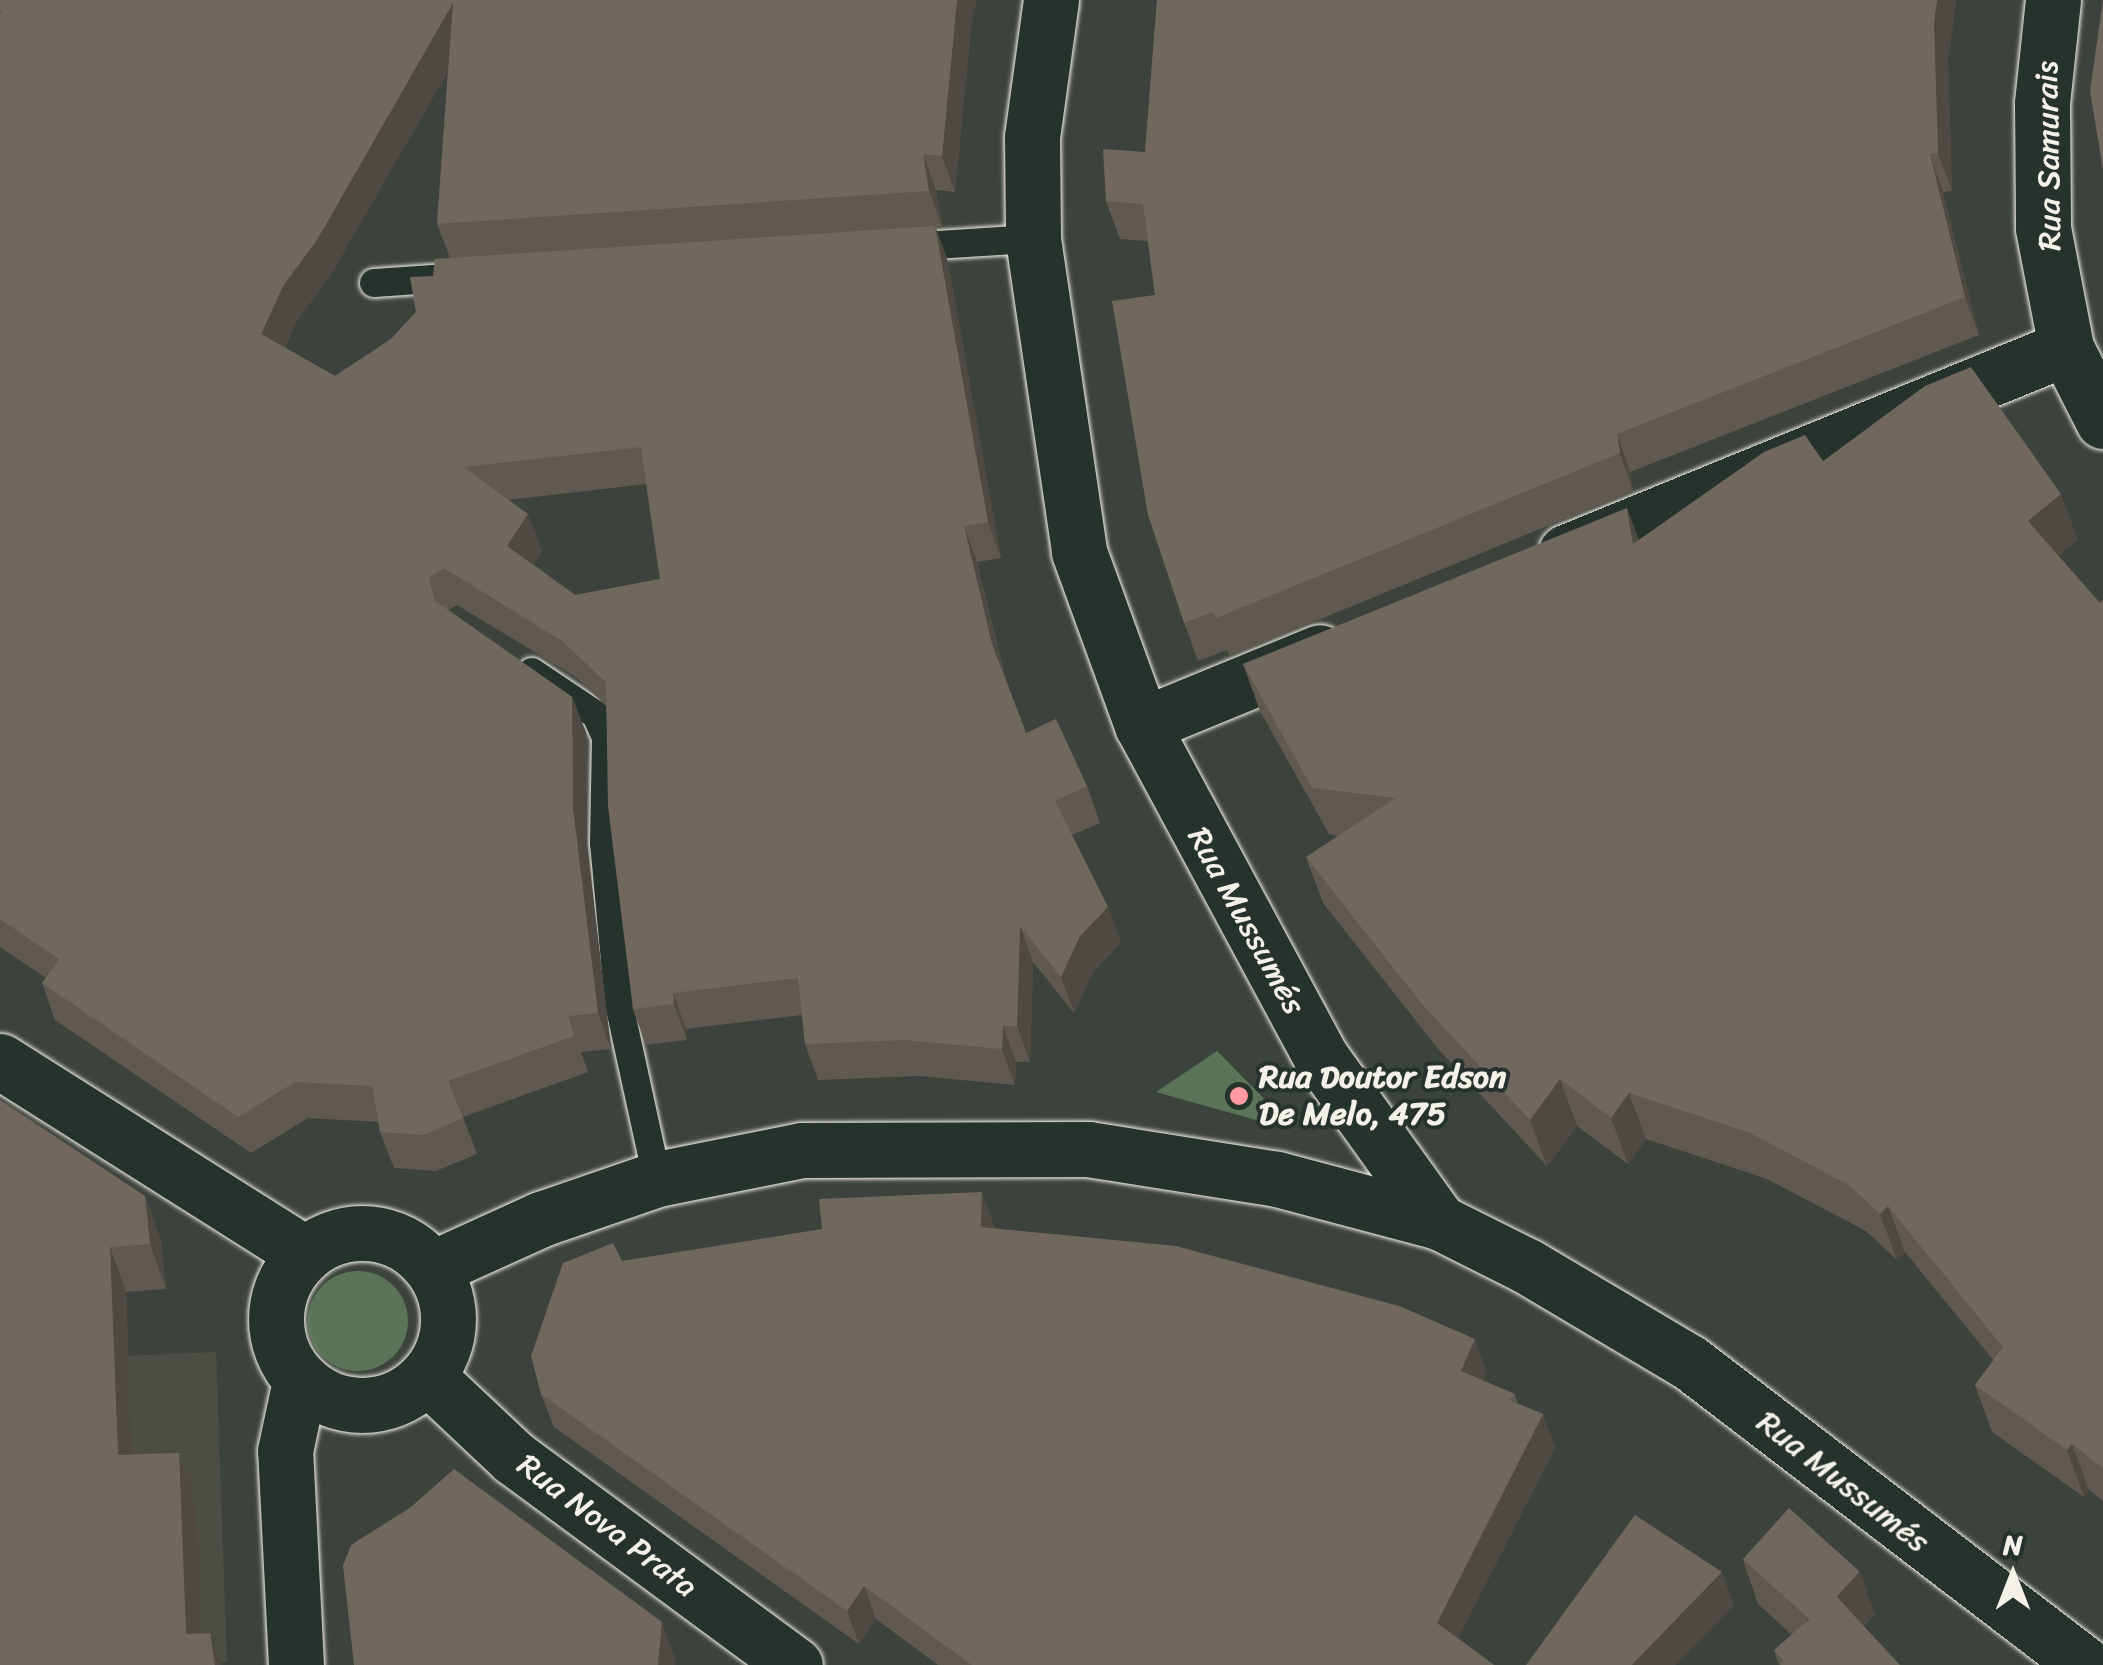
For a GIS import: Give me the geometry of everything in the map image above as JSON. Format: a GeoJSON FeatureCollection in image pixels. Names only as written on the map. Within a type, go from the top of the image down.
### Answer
{"type":"FeatureCollection","features":[{"type":"Feature","properties":{"kind":"street","name":"Rua Mussumés"},"geometry":{"type":"LineString","coordinates":[[1051,0],[1032,137],[1033,239],[1079,552],[1142,725],[1322,1059],[1439,1222],[1527,1266],[1688,1362],[2015,1616],[2085,1665]]}},
{"type":"Feature","properties":{"kind":"street","name":"Rua Samurais"},"geometry":{"type":"LineString","coordinates":[[2054,0],[2042,103],[2043,228],[2066,348],[2103,422]]}},
{"type":"Feature","properties":{"kind":"street"},"geometry":{"type":"LineString","coordinates":[[1521,570],[2066,348]]}},
{"type":"Feature","properties":{"kind":"street"},"geometry":{"type":"LineString","coordinates":[[1142,725],[1377,629]]}},
{"type":"Feature","properties":{"kind":"street"},"geometry":{"type":"LineString","coordinates":[[0,1061],[305,1254]]}},
{"type":"Feature","properties":{"kind":"street"},"geometry":{"type":"LineString","coordinates":[[433,1268],[540,1219],[658,1179],[802,1150],[1088,1149],[1277,1179],[1439,1222]]}},
{"type":"Feature","properties":{"kind":"street"},"geometry":{"type":"LineString","coordinates":[[372,1234],[412,1248],[433,1268],[450,1324],[428,1377],[379,1404],[350,1406],[323,1398],[300,1380],[275,1331],[276,1302],[305,1254],[330,1239],[372,1234]]}},
{"type":"Feature","properties":{"kind":"street","name":"Rua Nova Prata"},"geometry":{"type":"LineString","coordinates":[[428,1377],[514,1458],[795,1665]]}},
{"type":"Feature","properties":{"kind":"street"},"geometry":{"type":"LineString","coordinates":[[296,1665],[285,1451],[300,1380]]}},
{"type":"Feature","properties":{"kind":"street"},"geometry":{"type":"LineString","coordinates":[[2015,1616],[2052,1665]]}},
{"type":"Feature","properties":{"kind":"lane"},"geometry":{"type":"LineString","coordinates":[[878,249],[1033,239]]}},
{"type":"Feature","properties":{"kind":"lane"},"geometry":{"type":"LineString","coordinates":[[374,283],[471,276]]}},
{"type":"Feature","properties":{"kind":"lane"},"geometry":{"type":"LineString","coordinates":[[504,656],[566,692],[596,716],[606,737],[604,843],[620,1004],[658,1179]]}},
{"type":"Feature","properties":{"kind":"shaded area"},"geometry":{"type":"Polygon","coordinates":[[[216,1352],[227,1662],[148,1665],[0,1361],[216,1352]]]}},
{"type":"Feature","properties":{"kind":"green space"},"geometry":{"type":"Polygon","coordinates":[[[1217,1051],[1286,1121],[1288,1129],[1156,1092],[1217,1051]]]}},
{"type":"Feature","properties":{"kind":"green space"},"geometry":{"type":"Polygon","coordinates":[[[358,1271],[377,1274],[394,1285],[405,1302],[405,1340],[394,1357],[377,1368],[358,1371],[339,1368],[322,1357],[311,1340],[308,1321],[311,1302],[322,1285],[339,1274],[358,1271]]]}},
{"type":"Feature","properties":{"kind":"building"},"geometry":{"type":"Polygon","coordinates":[[[0,0],[957,0],[942,156],[923,154],[929,191],[437,224],[453,3],[317,240],[283,286],[261,334],[335,376],[391,339],[416,312],[410,277],[433,276],[435,259],[935,226],[988,522],[964,526],[992,644],[1026,733],[1056,719],[1087,786],[1055,801],[1108,907],[1080,936],[1061,977],[1020,926],[1017,1026],[1003,1026],[1002,1049],[905,1040],[805,1044],[798,978],[673,993],[674,1004],[633,1009],[608,806],[606,682],[562,641],[444,568],[429,577],[434,600],[572,697],[573,808],[598,1013],[568,1016],[574,1036],[448,1081],[463,1118],[423,1135],[380,1132],[372,1086],[295,1082],[238,1117],[42,983],[59,959],[0,919],[0,0]],[[641,447],[463,467],[528,514],[507,546],[575,595],[660,579],[641,447]]]}},
{"type":"Feature","properties":{"kind":"building"},"geometry":{"type":"Polygon","coordinates":[[[1157,0],[1937,0],[1934,23],[1938,153],[1930,154],[1965,297],[1617,434],[1620,453],[1216,618],[1213,612],[1184,623],[1148,515],[1112,301],[1155,295],[1143,204],[1106,201],[1103,149],[1145,152],[1157,0]]]}},
{"type":"Feature","properties":{"kind":"building"},"geometry":{"type":"Polygon","coordinates":[[[2103,0],[2103,170],[2090,91],[2103,0]]]}},
{"type":"Feature","properties":{"kind":"building"},"geometry":{"type":"Polygon","coordinates":[[[1971,367],[2061,494],[2028,521],[2100,603],[2103,600],[2103,1468],[2072,1444],[2067,1450],[1975,1385],[2003,1347],[1888,1206],[1880,1214],[1849,1185],[1750,1133],[1629,1093],[1611,1118],[1560,1079],[1530,1120],[1422,1004],[1306,857],[1396,798],[1312,788],[1243,664],[1627,508],[1633,544],[1764,452],[1805,435],[1823,461],[1925,386],[1971,367]]]}},
{"type":"Feature","properties":{"kind":"building"},"geometry":{"type":"Polygon","coordinates":[[[0,1100],[145,1196],[150,1244],[110,1247],[118,1455],[179,1453],[186,1634],[210,1633],[215,1665],[0,1665],[0,1100]]]}},
{"type":"Feature","properties":{"kind":"building"},"geometry":{"type":"Polygon","coordinates":[[[982,1192],[981,1227],[1176,1246],[1399,1306],[1475,1339],[1461,1371],[1515,1394],[1509,1400],[1543,1414],[1437,1623],[1494,1665],[972,1665],[864,1586],[847,1611],[541,1394],[531,1356],[563,1263],[613,1243],[622,1261],[822,1229],[819,1199],[982,1192]]]}},
{"type":"Feature","properties":{"kind":"building"},"geometry":{"type":"Polygon","coordinates":[[[454,1469],[662,1622],[658,1665],[354,1665],[343,1566],[351,1545],[411,1507],[454,1469]]]}},
{"type":"Feature","properties":{"kind":"building"},"geometry":{"type":"Polygon","coordinates":[[[1789,1508],[1860,1572],[1813,1623],[1743,1559],[1789,1508]]]}},
{"type":"Feature","properties":{"kind":"building"},"geometry":{"type":"Polygon","coordinates":[[[1635,1515],[1722,1572],[1632,1665],[1526,1665],[1635,1515]]]}},
{"type":"Feature","properties":{"kind":"building"},"geometry":{"type":"Polygon","coordinates":[[[1836,1596],[1900,1665],[1780,1665],[1784,1661],[1774,1650],[1836,1596]]]}},
{"type":"Feature","properties":{"kind":"place","name":"Rua Doutor Edson De Melo, 475"},"geometry":{"type":"Point","coordinates":[1239,1096]}}]}
